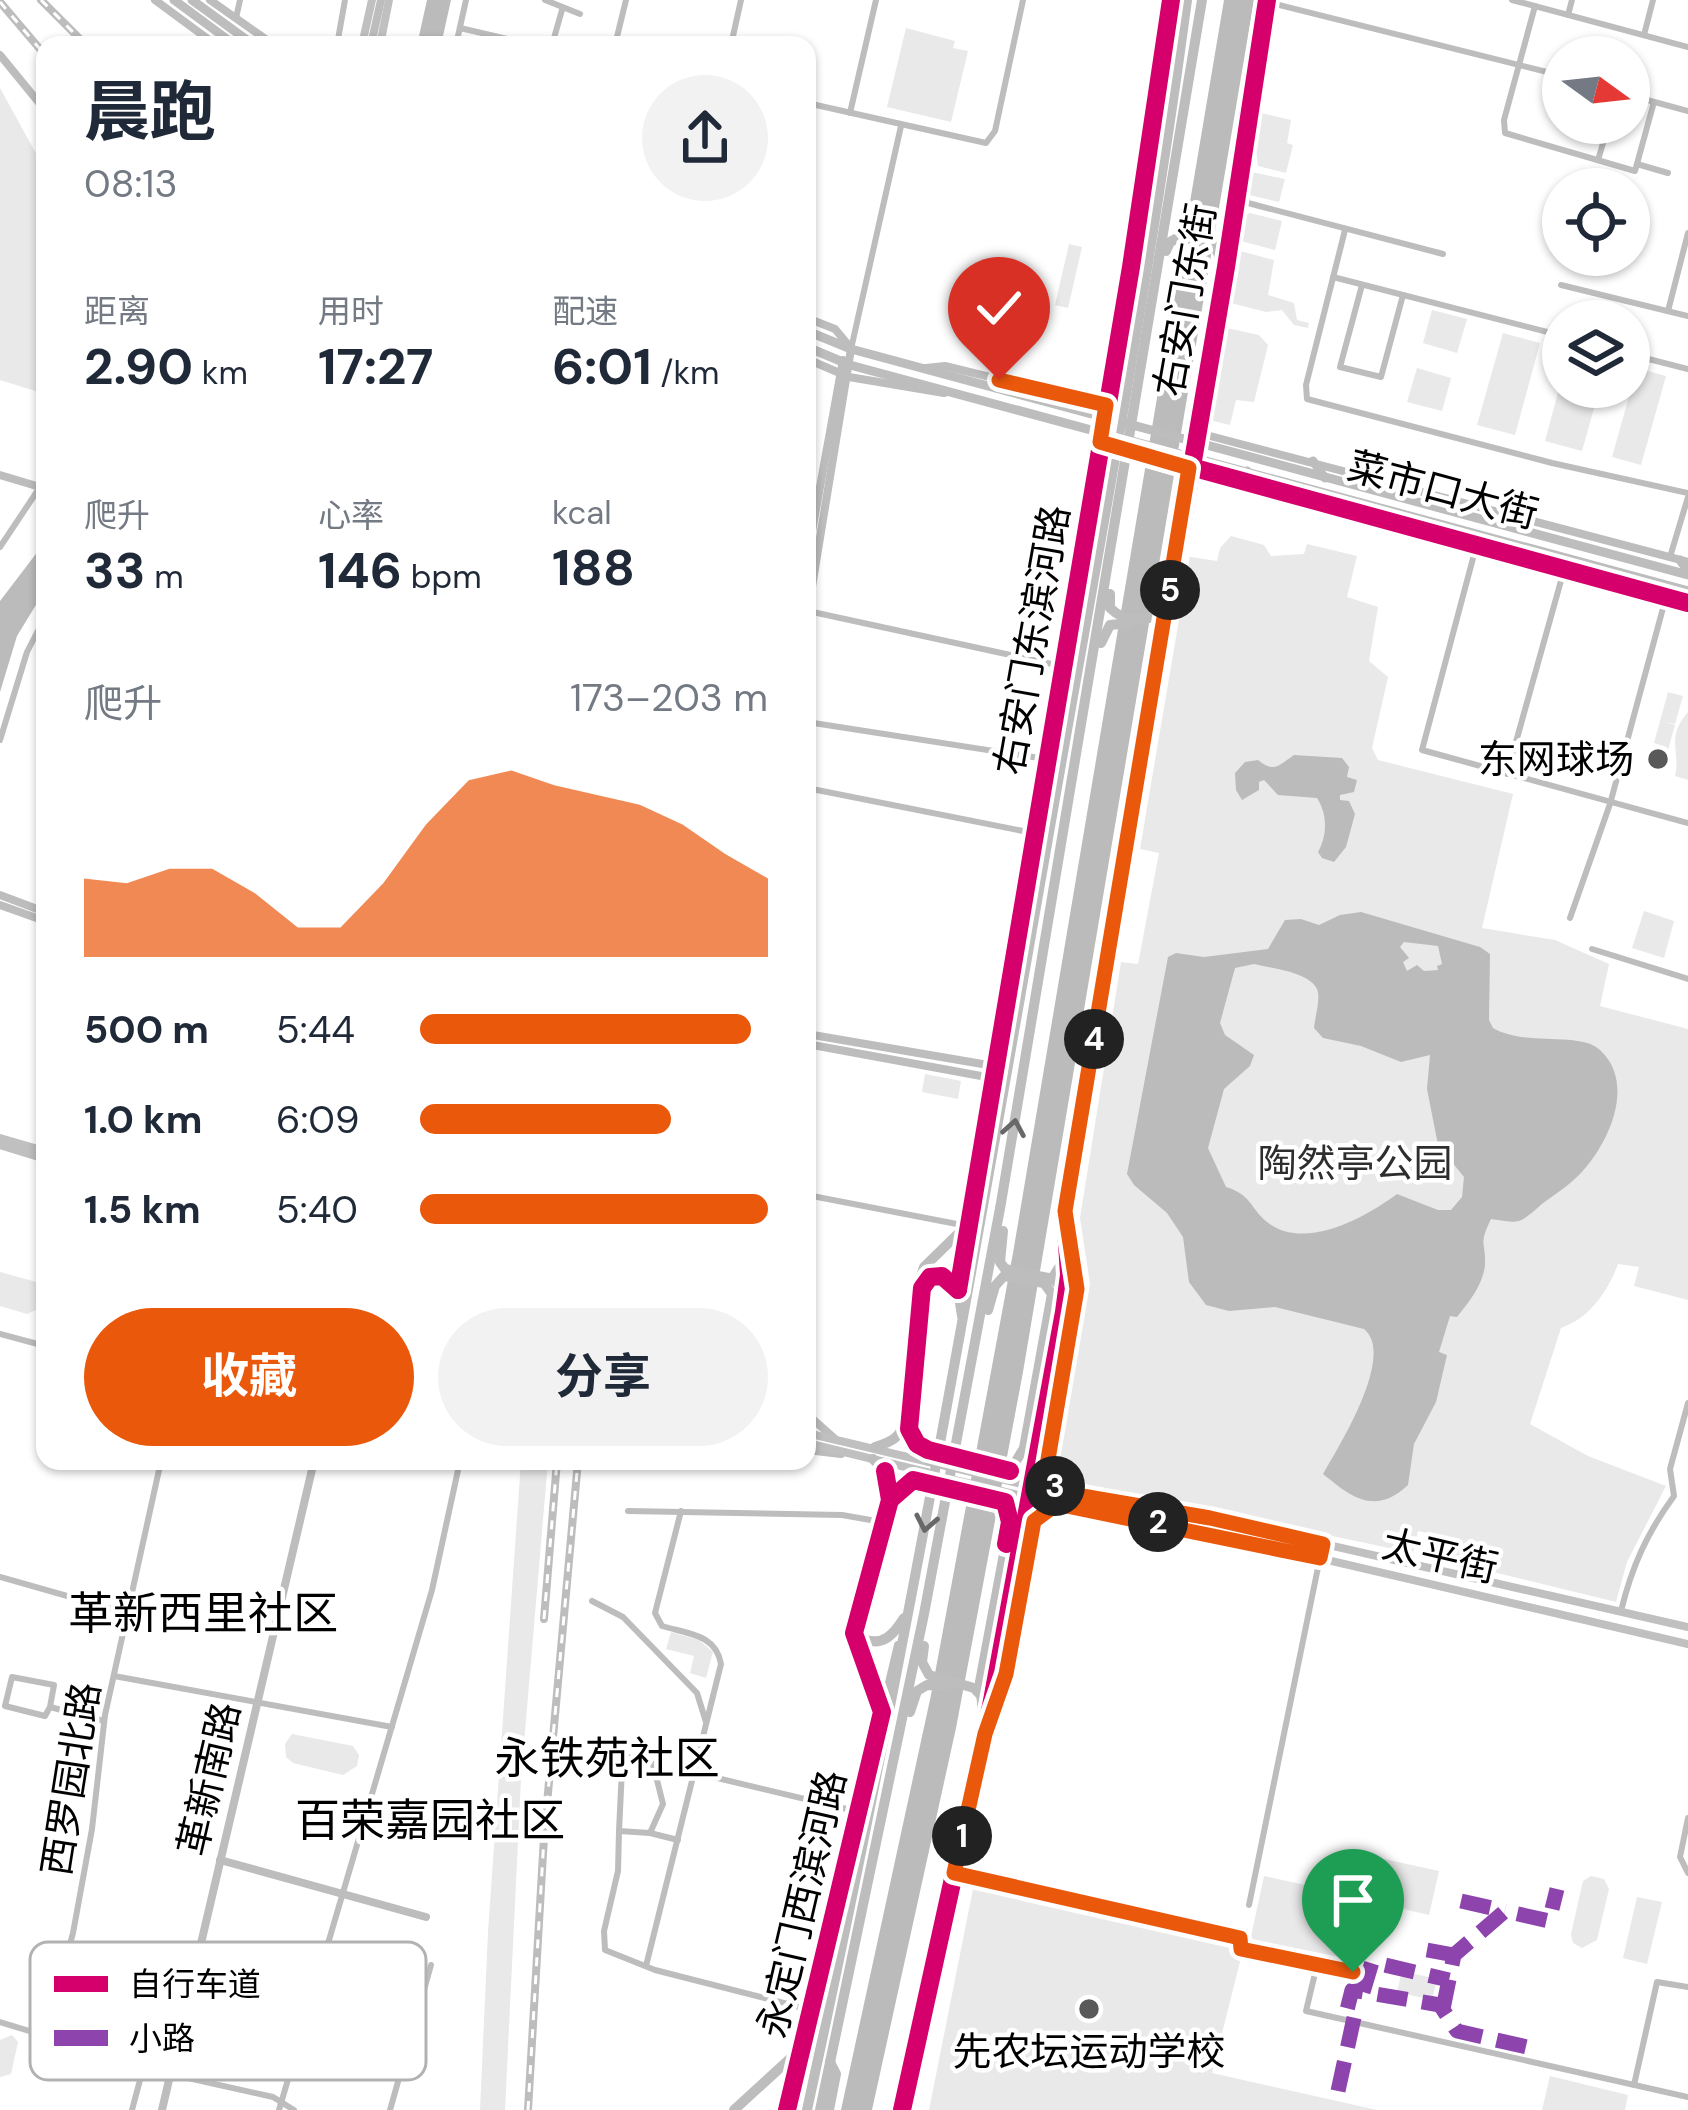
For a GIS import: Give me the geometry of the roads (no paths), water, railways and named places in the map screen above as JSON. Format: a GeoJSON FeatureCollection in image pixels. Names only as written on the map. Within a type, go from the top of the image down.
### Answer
{"type":"FeatureCollection","features":[{"type":"Feature","properties":{"kind":"highway"},"geometry":{"type":"LineString","coordinates":[[807,2110],[964,1325],[1202,0]]}},
{"type":"Feature","properties":{"kind":"highway"},"geometry":{"type":"LineString","coordinates":[[1146,305],[1186,2]]}},
{"type":"Feature","properties":{"kind":"highway"},"geometry":{"type":"LineString","coordinates":[[1131,267],[1173,98]]}},
{"type":"Feature","properties":{"kind":"highway"},"geometry":{"type":"LineString","coordinates":[[1178,142],[1180,170],[1173,213],[1179,232]]}},
{"type":"Feature","properties":{"kind":"highway"},"geometry":{"type":"LineString","coordinates":[[1146,305],[1167,246],[1179,232]]}},
{"type":"Feature","properties":{"kind":"highway"},"geometry":{"type":"LineString","coordinates":[[1179,232],[1224,246],[1226,267]]}},
{"type":"Feature","properties":{"kind":"highway"},"geometry":{"type":"LineString","coordinates":[[1190,439],[1219,263],[1217,242]]}},
{"type":"Feature","properties":{"kind":"highway"},"geometry":{"type":"LineString","coordinates":[[1113,618],[1157,620],[1163,610],[1185,461]]}},
{"type":"Feature","properties":{"kind":"highway"},"geometry":{"type":"LineString","coordinates":[[1087,692],[1103,635],[1113,618],[1108,601],[1114,567],[1107,536]]}},
{"type":"Feature","properties":{"kind":"highway"},"geometry":{"type":"LineString","coordinates":[[825,2110],[830,2062],[924,1613],[1001,1203],[1110,555]]}},
{"type":"Feature","properties":{"kind":"highway"},"geometry":{"type":"LineString","coordinates":[[1000,1036],[1023,980]]}},
{"type":"Feature","properties":{"kind":"highway"},"geometry":{"type":"LineString","coordinates":[[1001,1203],[1000,1262],[1005,1273]]}},
{"type":"Feature","properties":{"kind":"highway"},"geometry":{"type":"LineString","coordinates":[[882,1712],[856,1643],[856,1619],[890,1500],[890,1480],[874,1453],[904,1426],[919,1274],[967,1226]]}},
{"type":"Feature","properties":{"kind":"highway"},"geometry":{"type":"LineString","coordinates":[[1005,1273],[1062,1291],[1061,1328]]}},
{"type":"Feature","properties":{"kind":"highway"},"geometry":{"type":"LineString","coordinates":[[978,1326],[1005,1273]]}},
{"type":"Feature","properties":{"kind":"highway"},"geometry":{"type":"LineString","coordinates":[[890,1500],[912,1474],[928,1467],[908,1420],[922,1288],[935,1276],[949,1279],[958,1291],[964,1325]]}},
{"type":"Feature","properties":{"kind":"highway"},"geometry":{"type":"LineString","coordinates":[[990,1476],[1010,1471],[1024,1448],[1048,1283]]}},
{"type":"Feature","properties":{"kind":"highway"},"geometry":{"type":"LineString","coordinates":[[917,1444],[1010,1471]]}},
{"type":"Feature","properties":{"kind":"highway"},"geometry":{"type":"LineString","coordinates":[[912,1474],[1005,1502]]}},
{"type":"Feature","properties":{"kind":"highway"},"geometry":{"type":"LineString","coordinates":[[985,1734],[977,1695],[1010,1522],[996,1490]]}},
{"type":"Feature","properties":{"kind":"highway"},"geometry":{"type":"LineString","coordinates":[[856,1619],[863,1640],[880,1642],[890,1637],[908,1612]]}},
{"type":"Feature","properties":{"kind":"highway"},"geometry":{"type":"LineString","coordinates":[[924,1613],[927,1631],[922,1662],[928,1680]]}},
{"type":"Feature","properties":{"kind":"highway"},"geometry":{"type":"LineString","coordinates":[[982,1672],[988,1684],[995,1681]]}},
{"type":"Feature","properties":{"kind":"highway"},"geometry":{"type":"LineString","coordinates":[[928,1680],[977,1695]]}},
{"type":"Feature","properties":{"kind":"highway"},"geometry":{"type":"LineString","coordinates":[[896,1746],[906,1731],[917,1691],[928,1680]]}},
{"type":"Feature","properties":{"kind":"highway"},"geometry":{"type":"LineString","coordinates":[[825,1960],[849,1917]]}},
{"type":"Feature","properties":{"kind":"highway"},"geometry":{"type":"LineString","coordinates":[[734,2110],[805,2045]]}},
{"type":"Feature","properties":{"kind":"main road"},"geometry":{"type":"LineString","coordinates":[[174,0],[223,36]]}},
{"type":"Feature","properties":{"kind":"main road"},"geometry":{"type":"LineString","coordinates":[[192,0],[242,36]]}},
{"type":"Feature","properties":{"kind":"main road"},"geometry":{"type":"LineString","coordinates":[[366,36],[381,0]]}},
{"type":"Feature","properties":{"kind":"main road"},"geometry":{"type":"LineString","coordinates":[[377,36],[381,0]]}},
{"type":"Feature","properties":{"kind":"main road","name":"菜市口大街"},"geometry":{"type":"LineString","coordinates":[[816,335],[851,349],[1105,411],[1139,427],[1652,566],[1683,565]]}},
{"type":"Feature","properties":{"kind":"main road","name":"菜市口大街"},"geometry":{"type":"LineString","coordinates":[[816,352],[845,369],[953,393],[1185,461],[1247,471],[1686,590]]}},
{"type":"Feature","properties":{"kind":"main road"},"geometry":{"type":"LineString","coordinates":[[1312,461],[1325,478]]}},
{"type":"Feature","properties":{"kind":"main road"},"geometry":{"type":"LineString","coordinates":[[1247,471],[1260,488]]}},
{"type":"Feature","properties":{"kind":"main road"},"geometry":{"type":"LineString","coordinates":[[1368,490],[1387,481]]}},
{"type":"Feature","properties":{"kind":"main road"},"geometry":{"type":"LineString","coordinates":[[1424,519],[1431,533]]}},
{"type":"Feature","properties":{"kind":"main road"},"geometry":{"type":"LineString","coordinates":[[1652,566],[1683,565]]}},
{"type":"Feature","properties":{"kind":"main road"},"geometry":{"type":"LineString","coordinates":[[1652,581],[1665,597],[1686,590]]}},
{"type":"Feature","properties":{"kind":"main road"},"geometry":{"type":"LineString","coordinates":[[0,1142],[36,1152]]}},
{"type":"Feature","properties":{"kind":"main road"},"geometry":{"type":"LineString","coordinates":[[1059,1492],[1045,1464],[1077,1289],[1066,1225]]}},
{"type":"Feature","properties":{"kind":"main road"},"geometry":{"type":"LineString","coordinates":[[816,1434],[874,1453],[912,1474]]}},
{"type":"Feature","properties":{"kind":"main road"},"geometry":{"type":"LineString","coordinates":[[816,1448],[912,1457],[928,1467]]}},
{"type":"Feature","properties":{"kind":"main road","name":"太平街"},"geometry":{"type":"LineString","coordinates":[[928,1467],[1210,1518],[1688,1627]]}},
{"type":"Feature","properties":{"kind":"main road","name":"太平街"},"geometry":{"type":"LineString","coordinates":[[928,1467],[1037,1500],[1320,1558],[1688,1644]]}},
{"type":"Feature","properties":{"kind":"main road"},"geometry":{"type":"LineString","coordinates":[[985,1734],[1006,1674],[1034,1521],[1057,1504]]}},
{"type":"Feature","properties":{"kind":"street"},"geometry":{"type":"LineString","coordinates":[[155,0],[204,36]]}},
{"type":"Feature","properties":{"kind":"street"},"geometry":{"type":"LineString","coordinates":[[210,0],[261,36]]}},
{"type":"Feature","properties":{"kind":"street"},"geometry":{"type":"LineString","coordinates":[[236,18],[240,0]]}},
{"type":"Feature","properties":{"kind":"street"},"geometry":{"type":"LineString","coordinates":[[339,36],[345,0]]}},
{"type":"Feature","properties":{"kind":"street"},"geometry":{"type":"LineString","coordinates":[[458,36],[466,0]]}},
{"type":"Feature","properties":{"kind":"street"},"geometry":{"type":"LineString","coordinates":[[545,0],[580,14]]}},
{"type":"Feature","properties":{"kind":"street"},"geometry":{"type":"LineString","coordinates":[[617,36],[626,0]]}},
{"type":"Feature","properties":{"kind":"street"},"geometry":{"type":"LineString","coordinates":[[733,36],[740,0]]}},
{"type":"Feature","properties":{"kind":"street"},"geometry":{"type":"LineString","coordinates":[[850,113],[876,0]]}},
{"type":"Feature","properties":{"kind":"street"},"geometry":{"type":"LineString","coordinates":[[816,106],[986,142],[995,131],[1023,0]]}},
{"type":"Feature","properties":{"kind":"street","name":"右安门东滨河路"},"geometry":{"type":"LineString","coordinates":[[958,1291],[1131,267],[1171,0]]}},
{"type":"Feature","properties":{"kind":"street"},"geometry":{"type":"LineString","coordinates":[[1512,0],[1688,47]]}},
{"type":"Feature","properties":{"kind":"street"},"geometry":{"type":"LineString","coordinates":[[1568,15],[1572,0]]}},
{"type":"Feature","properties":{"kind":"street"},"geometry":{"type":"LineString","coordinates":[[1643,35],[1653,0]]}},
{"type":"Feature","properties":{"kind":"street"},"geometry":{"type":"LineString","coordinates":[[1267,1],[1542,70]]}},
{"type":"Feature","properties":{"kind":"street","name":"右安门东街"},"geometry":{"type":"LineString","coordinates":[[1185,461],[1226,267],[1267,1]]}},
{"type":"Feature","properties":{"kind":"street"},"geometry":{"type":"LineString","coordinates":[[1535,6],[1504,120],[1505,133],[1635,171],[1654,102]]}},
{"type":"Feature","properties":{"kind":"street"},"geometry":{"type":"LineString","coordinates":[[555,36],[562,10]]}},
{"type":"Feature","properties":{"kind":"street"},"geometry":{"type":"LineString","coordinates":[[460,28],[495,36]]}},
{"type":"Feature","properties":{"kind":"street"},"geometry":{"type":"LineString","coordinates":[[0,55],[36,99]]}},
{"type":"Feature","properties":{"kind":"street"},"geometry":{"type":"LineString","coordinates":[[31,93],[36,103]]}},
{"type":"Feature","properties":{"kind":"street"},"geometry":{"type":"LineString","coordinates":[[1650,101],[1688,111]]}},
{"type":"Feature","properties":{"kind":"street"},"geometry":{"type":"LineString","coordinates":[[816,514],[901,126]]}},
{"type":"Feature","properties":{"kind":"street"},"geometry":{"type":"LineString","coordinates":[[1598,161],[1603,144]]}},
{"type":"Feature","properties":{"kind":"street"},"geometry":{"type":"LineString","coordinates":[[1637,164],[1668,173]]}},
{"type":"Feature","properties":{"kind":"street"},"geometry":{"type":"LineString","coordinates":[[1241,168],[1240,188],[1248,203],[1443,254]]}},
{"type":"Feature","properties":{"kind":"street"},"geometry":{"type":"LineString","coordinates":[[1232,221],[1248,203]]}},
{"type":"Feature","properties":{"kind":"street"},"geometry":{"type":"LineString","coordinates":[[1190,439],[1312,461],[1683,565],[1688,495],[1307,399],[1306,385],[1345,230]]}},
{"type":"Feature","properties":{"kind":"street"},"geometry":{"type":"LineString","coordinates":[[1668,311],[1688,233]]}},
{"type":"Feature","properties":{"kind":"street"},"geometry":{"type":"LineString","coordinates":[[1333,277],[1542,331]]}},
{"type":"Feature","properties":{"kind":"street"},"geometry":{"type":"LineString","coordinates":[[1362,284],[1340,367],[1381,377],[1403,295]]}},
{"type":"Feature","properties":{"kind":"street"},"geometry":{"type":"LineString","coordinates":[[1561,285],[1688,316]]}},
{"type":"Feature","properties":{"kind":"street"},"geometry":{"type":"LineString","coordinates":[[816,322],[835,329],[851,349]]}},
{"type":"Feature","properties":{"kind":"street"},"geometry":{"type":"LineString","coordinates":[[1650,359],[1688,369]]}},
{"type":"Feature","properties":{"kind":"street"},"geometry":{"type":"LineString","coordinates":[[816,361],[845,369]]}},
{"type":"Feature","properties":{"kind":"street"},"geometry":{"type":"LineString","coordinates":[[816,561],[845,369]]}},
{"type":"Feature","properties":{"kind":"street"},"geometry":{"type":"LineString","coordinates":[[1185,461],[1260,488],[1688,603]]}},
{"type":"Feature","properties":{"kind":"street"},"geometry":{"type":"LineString","coordinates":[[0,475],[36,480]]}},
{"type":"Feature","properties":{"kind":"street"},"geometry":{"type":"LineString","coordinates":[[0,547],[36,493]]}},
{"type":"Feature","properties":{"kind":"street"},"geometry":{"type":"LineString","coordinates":[[1476,547],[1421,750],[1688,823]]}},
{"type":"Feature","properties":{"kind":"street"},"geometry":{"type":"LineString","coordinates":[[1507,774],[1564,570]]}},
{"type":"Feature","properties":{"kind":"street"},"geometry":{"type":"LineString","coordinates":[[1570,918],[1610,804],[1665,597]]}},
{"type":"Feature","properties":{"kind":"street"},"geometry":{"type":"LineString","coordinates":[[816,616],[1061,666]]}},
{"type":"Feature","properties":{"kind":"street"},"geometry":{"type":"LineString","coordinates":[[1034,1471],[1069,1288],[1065,1211],[1157,620]]}},
{"type":"Feature","properties":{"kind":"street"},"geometry":{"type":"LineString","coordinates":[[0,740],[36,634]]}},
{"type":"Feature","properties":{"kind":"street"},"geometry":{"type":"LineString","coordinates":[[816,723],[1046,759]]}},
{"type":"Feature","properties":{"kind":"street"},"geometry":{"type":"LineString","coordinates":[[816,790],[1033,833]]}},
{"type":"Feature","properties":{"kind":"street"},"geometry":{"type":"LineString","coordinates":[[0,895],[36,909]]}},
{"type":"Feature","properties":{"kind":"street"},"geometry":{"type":"LineString","coordinates":[[0,905],[36,918]]}},
{"type":"Feature","properties":{"kind":"street"},"geometry":{"type":"LineString","coordinates":[[1592,949],[1688,980]]}},
{"type":"Feature","properties":{"kind":"street"},"geometry":{"type":"LineString","coordinates":[[816,1036],[994,1066]]}},
{"type":"Feature","properties":{"kind":"street"},"geometry":{"type":"LineString","coordinates":[[816,1046],[992,1078]]}},
{"type":"Feature","properties":{"kind":"street"},"geometry":{"type":"LineString","coordinates":[[816,1197],[967,1226]]}},
{"type":"Feature","properties":{"kind":"street"},"geometry":{"type":"LineString","coordinates":[[1048,1283],[1068,1251]]}},
{"type":"Feature","properties":{"kind":"street"},"geometry":{"type":"LineString","coordinates":[[0,1334],[36,1344]]}},
{"type":"Feature","properties":{"kind":"street"},"geometry":{"type":"LineString","coordinates":[[1622,1611],[1632,1566],[1650,1529],[1674,1496],[1670,1469],[1688,1403]]}},
{"type":"Feature","properties":{"kind":"street"},"geometry":{"type":"LineString","coordinates":[[816,1422],[835,1439]]}},
{"type":"Feature","properties":{"kind":"street","name":"西罗园北路"},"geometry":{"type":"LineString","coordinates":[[71,1942],[92,1829],[104,1721],[159,1470]]}},
{"type":"Feature","properties":{"kind":"street","name":"革新南路"},"geometry":{"type":"LineString","coordinates":[[201,1942],[312,1470]]}},
{"type":"Feature","properties":{"kind":"street"},"geometry":{"type":"LineString","coordinates":[[328,1942],[432,1590],[458,1470]]}},
{"type":"Feature","properties":{"kind":"street"},"geometry":{"type":"LineString","coordinates":[[628,1511],[842,1515],[883,1522]]}},
{"type":"Feature","properties":{"kind":"street"},"geometry":{"type":"LineString","coordinates":[[646,1966],[721,1664],[718,1649],[709,1640],[662,1627],[656,1613],[681,1511]]}},
{"type":"Feature","properties":{"kind":"street"},"geometry":{"type":"LineString","coordinates":[[977,1695],[995,1681],[1025,1516]]}},
{"type":"Feature","properties":{"kind":"street"},"geometry":{"type":"LineString","coordinates":[[1249,1905],[1323,1544]]}},
{"type":"Feature","properties":{"kind":"street"},"geometry":{"type":"LineString","coordinates":[[0,1577],[127,1613]]}},
{"type":"Feature","properties":{"kind":"street"},"geometry":{"type":"LineString","coordinates":[[592,1601],[623,1617],[697,1693],[706,1723]]}},
{"type":"Feature","properties":{"kind":"street","name":"永定门西滨河路"},"geometry":{"type":"LineString","coordinates":[[788,2107],[825,1960],[855,1811],[908,1612]]}},
{"type":"Feature","properties":{"kind":"street"},"geometry":{"type":"LineString","coordinates":[[114,1676],[392,1727]]}},
{"type":"Feature","properties":{"kind":"street"},"geometry":{"type":"LineString","coordinates":[[12,1677],[54,1685],[50,1707],[45,1716],[5,1706],[12,1677]]}},
{"type":"Feature","properties":{"kind":"street"},"geometry":{"type":"LineString","coordinates":[[50,1707],[104,1721]]}},
{"type":"Feature","properties":{"kind":"street"},"geometry":{"type":"LineString","coordinates":[[902,2110],[985,1734]]}},
{"type":"Feature","properties":{"kind":"street"},"geometry":{"type":"LineString","coordinates":[[650,1833],[663,1804],[661,1788],[652,1764],[627,1757],[622,1769],[618,1871],[604,1931],[605,1950],[646,1966],[813,2010]]}},
{"type":"Feature","properties":{"kind":"street"},"geometry":{"type":"LineString","coordinates":[[694,1773],[855,1811]]}},
{"type":"Feature","properties":{"kind":"street"},"geometry":{"type":"LineString","coordinates":[[1688,1818],[1680,1857],[1688,1873]]}},
{"type":"Feature","properties":{"kind":"street"},"geometry":{"type":"LineString","coordinates":[[619,1831],[678,1840]]}},
{"type":"Feature","properties":{"kind":"street"},"geometry":{"type":"LineString","coordinates":[[220,1860],[426,1917]]}},
{"type":"Feature","properties":{"kind":"street"},"geometry":{"type":"LineString","coordinates":[[954,1873],[1240,1938],[1241,1949],[1353,1972],[1370,1904]]}},
{"type":"Feature","properties":{"kind":"street"},"geometry":{"type":"LineString","coordinates":[[426,1983],[431,1965]]}},
{"type":"Feature","properties":{"kind":"street"},"geometry":{"type":"LineString","coordinates":[[1317,1965],[1306,2011],[1688,2097]]}},
{"type":"Feature","properties":{"kind":"street"},"geometry":{"type":"LineString","coordinates":[[1634,2085],[1657,1982],[1688,1987]]}},
{"type":"Feature","properties":{"kind":"street"},"geometry":{"type":"LineString","coordinates":[[0,2021],[30,2029]]}},
{"type":"Feature","properties":{"kind":"street"},"geometry":{"type":"LineString","coordinates":[[132,2110],[140,2080]]}},
{"type":"Feature","properties":{"kind":"street","name":"革新南路"},"geometry":{"type":"LineString","coordinates":[[162,2110],[169,2080]]}},
{"type":"Feature","properties":{"kind":"street"},"geometry":{"type":"LineString","coordinates":[[197,2080],[273,2097],[280,2106],[294,2110]]}},
{"type":"Feature","properties":{"kind":"street"},"geometry":{"type":"LineString","coordinates":[[390,2110],[398,2080]]}},
{"type":"Feature","properties":{"kind":"tunnel"},"geometry":{"type":"LineString","coordinates":[[1025,1516],[1034,1471]]}},
{"type":"Feature","properties":{"kind":"railway"},"geometry":{"type":"LineString","coordinates":[[41,0],[77,36]]}},
{"type":"Feature","properties":{"kind":"railway"},"geometry":{"type":"LineString","coordinates":[[0,2],[36,44]]}},
{"type":"Feature","properties":{"kind":"railway"},"geometry":{"type":"LineString","coordinates":[[544,1619],[556,1470]]}},
{"type":"Feature","properties":{"kind":"railway"},"geometry":{"type":"LineString","coordinates":[[528,2110],[544,1837],[577,1470]]}},
{"type":"Feature","properties":{"kind":"place","name":"东网球场"},"geometry":{"type":"Point","coordinates":[1658,759]}},
{"type":"Feature","properties":{"kind":"place","name":"先农坛运动学校"},"geometry":{"type":"Point","coordinates":[1089,2009]}},
{"type":"Feature","properties":{"kind":"district","name":"革新西里社区"},"geometry":{"type":"Point","coordinates":[203,1613]}},
{"type":"Feature","properties":{"kind":"district","name":"永铁苑社区"},"geometry":{"type":"Point","coordinates":[607,1758]}},
{"type":"Feature","properties":{"kind":"district","name":"百荣嘉园社区"},"geometry":{"type":"Point","coordinates":[430,1820]}},
{"type":"Feature","properties":{"kind":"park label","name":"陶然亭公园"},"geometry":{"type":"Point","coordinates":[1355,1163]}}]}
